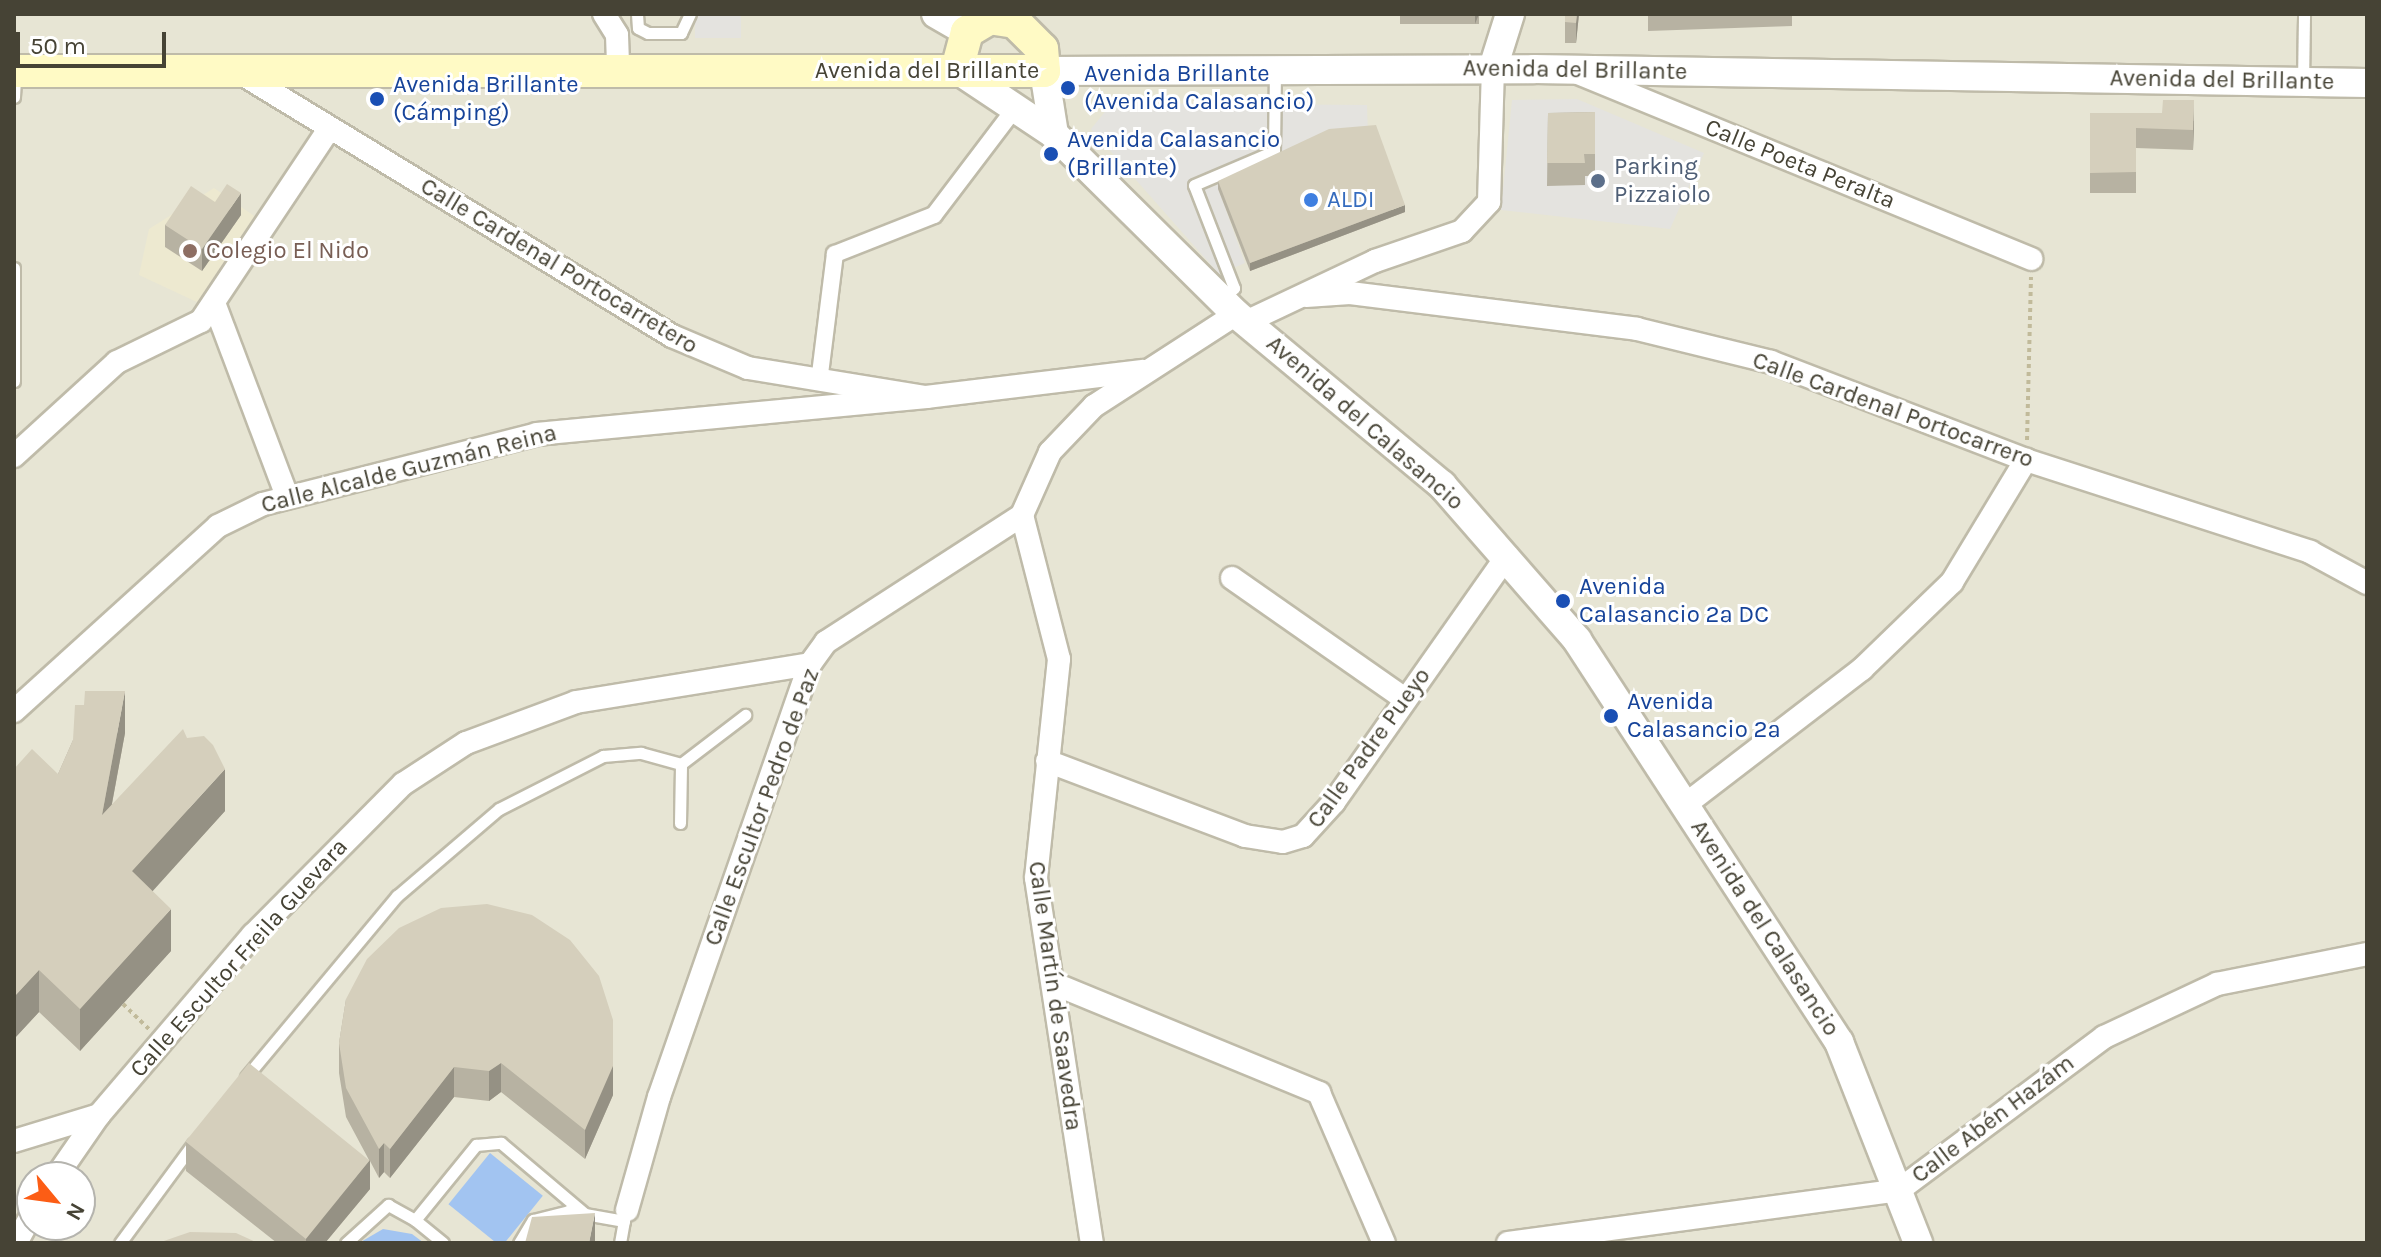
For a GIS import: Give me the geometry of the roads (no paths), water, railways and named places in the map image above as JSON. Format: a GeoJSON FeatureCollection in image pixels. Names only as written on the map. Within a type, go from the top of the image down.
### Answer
{"type":"FeatureCollection","features":[{"type":"Feature","properties":{"kind":"main road"},"geometry":{"type":"LineString","coordinates":[[957,70],[968,23],[990,18],[1014,18],[1042,49],[1044,71]]}},
{"type":"Feature","properties":{"kind":"main road","name":"Avenida del Brillante"},"geometry":{"type":"LineString","coordinates":[[15,80],[236,70],[1044,71]]}},
{"type":"Feature","properties":{"kind":"street"},"geometry":{"type":"LineString","coordinates":[[604,14],[617,35],[618,71]]}},
{"type":"Feature","properties":{"kind":"street"},"geometry":{"type":"LineString","coordinates":[[936,14],[968,23]]}},
{"type":"Feature","properties":{"kind":"street"},"geometry":{"type":"LineString","coordinates":[[1493,68],[1510,14]]}},
{"type":"Feature","properties":{"kind":"street","name":"Avenida del Brillante"},"geometry":{"type":"LineString","coordinates":[[1044,71],[1493,68],[2367,83]]}},
{"type":"Feature","properties":{"kind":"street","name":"Calle Cardenal Portocarrero"},"geometry":{"type":"LineString","coordinates":[[1306,296],[1462,231],[1489,202],[1493,68]]}},
{"type":"Feature","properties":{"kind":"street","name":"Calle Poeta Peralta"},"geometry":{"type":"LineString","coordinates":[[1569,69],[2031,259]]}},
{"type":"Feature","properties":{"kind":"street","name":"Calle Cardenal Portocarretero"},"geometry":{"type":"LineString","coordinates":[[236,70],[672,336],[776,375],[926,397],[1147,370]]}},
{"type":"Feature","properties":{"kind":"street","name":"Avenida del Calasancio"},"geometry":{"type":"LineString","coordinates":[[957,70],[1054,134],[1235,312],[1442,485],[1577,640],[1839,1042],[1918,1243]]}},
{"type":"Feature","properties":{"kind":"street"},"geometry":{"type":"LineString","coordinates":[[1044,71],[1054,134]]}},
{"type":"Feature","properties":{"kind":"street"},"geometry":{"type":"LineString","coordinates":[[819,382],[835,254],[934,215],[1016,107]]}},
{"type":"Feature","properties":{"kind":"street"},"geometry":{"type":"LineString","coordinates":[[14,456],[117,362],[201,321],[329,129]]}},
{"type":"Feature","properties":{"kind":"street","name":"Calle Cardenal Portocarrero"},"geometry":{"type":"LineString","coordinates":[[1235,312],[1306,296],[1350,293],[1637,329],[1771,362],[2026,460],[2310,552],[2367,583]]}},
{"type":"Feature","properties":{"kind":"street"},"geometry":{"type":"LineString","coordinates":[[214,303],[287,496]]}},
{"type":"Feature","properties":{"kind":"street","name":"Calle Escultor Pedro de Paz"},"geometry":{"type":"LineString","coordinates":[[625,1216],[659,1097],[810,664],[826,642],[1022,515],[1070,428],[1147,370],[1235,312]]}},
{"type":"Feature","properties":{"kind":"street"},"geometry":{"type":"LineString","coordinates":[[775,411],[776,375]]}},
{"type":"Feature","properties":{"kind":"street","name":"Calle Alcalde Guzmán Reina"},"geometry":{"type":"LineString","coordinates":[[14,711],[218,526],[287,496],[537,434],[926,397]]}},
{"type":"Feature","properties":{"kind":"street"},"geometry":{"type":"LineString","coordinates":[[1686,804],[1862,669],[1952,582],[2026,460]]}},
{"type":"Feature","properties":{"kind":"street","name":"Calle Martín de Saavedra"},"geometry":{"type":"LineString","coordinates":[[1022,515],[1059,659],[1036,878],[1055,984],[1092,1243]]}},
{"type":"Feature","properties":{"kind":"street","name":"Calle Padre Pueyo"},"geometry":{"type":"LineString","coordinates":[[1047,761],[1245,836],[1283,842],[1315,827],[1507,556]]}},
{"type":"Feature","properties":{"kind":"street"},"geometry":{"type":"LineString","coordinates":[[1232,578],[1405,699]]}},
{"type":"Feature","properties":{"kind":"street","name":"Calle Escultor Freila Guevara"},"geometry":{"type":"LineString","coordinates":[[67,1161],[99,1115],[162,1042],[344,838],[403,784],[466,743],[620,692],[810,664]]}},
{"type":"Feature","properties":{"kind":"street","name":"Calle Abén Hazám"},"geometry":{"type":"LineString","coordinates":[[1508,1243],[1899,1190],[2044,1078],[2131,1023],[2269,969],[2367,954]]}},
{"type":"Feature","properties":{"kind":"street"},"geometry":{"type":"LineString","coordinates":[[1055,984],[1319,1093],[1384,1243]]}},
{"type":"Feature","properties":{"kind":"street"},"geometry":{"type":"LineString","coordinates":[[14,1141],[99,1115]]}},
{"type":"Feature","properties":{"kind":"lane"},"geometry":{"type":"LineString","coordinates":[[637,14],[638,28],[648,33],[681,33],[690,14]]}},
{"type":"Feature","properties":{"kind":"lane"},"geometry":{"type":"LineString","coordinates":[[2303,82],[2304,14]]}},
{"type":"Feature","properties":{"kind":"lane"},"geometry":{"type":"LineString","coordinates":[[1235,312],[1234,288],[1194,185],[1274,151],[1275,70]]}},
{"type":"Feature","properties":{"kind":"lane"},"geometry":{"type":"LineString","coordinates":[[14,268],[14,381]]}},
{"type":"Feature","properties":{"kind":"lane"},"geometry":{"type":"LineString","coordinates":[[681,764],[745,715]]}},
{"type":"Feature","properties":{"kind":"lane"},"geometry":{"type":"LineString","coordinates":[[233,1093],[397,896],[499,809],[603,756],[641,753],[681,764]]}},
{"type":"Feature","properties":{"kind":"lane"},"geometry":{"type":"LineString","coordinates":[[680,823],[681,764]]}},
{"type":"Feature","properties":{"kind":"lane"},"geometry":{"type":"LineString","coordinates":[[120,1243],[205,1129]]}},
{"type":"Feature","properties":{"kind":"lane"},"geometry":{"type":"LineString","coordinates":[[415,1220],[476,1145],[501,1143],[585,1214]]}},
{"type":"Feature","properties":{"kind":"lane"},"geometry":{"type":"LineString","coordinates":[[346,1243],[388,1205],[415,1220],[443,1243]]}},
{"type":"Feature","properties":{"kind":"lane"},"geometry":{"type":"LineString","coordinates":[[519,1243],[533,1220],[585,1214],[625,1216],[620,1243]]}},
{"type":"Feature","properties":{"kind":"water"},"geometry":{"type":"Polygon","coordinates":[[[490,1153],[543,1196],[505,1243],[496,1243],[448,1204],[490,1153]]]}},
{"type":"Feature","properties":{"kind":"water"},"geometry":{"type":"Polygon","coordinates":[[[383,1229],[412,1234],[424,1243],[359,1243],[383,1229]]]}},
{"type":"Feature","properties":{"kind":"place","name":"Avenida Brillante (Avenida Calasancio)"},"geometry":{"type":"Point","coordinates":[1068,88]}},
{"type":"Feature","properties":{"kind":"place","name":"Avenida Brillante (Cámping)"},"geometry":{"type":"Point","coordinates":[377,99]}},
{"type":"Feature","properties":{"kind":"place","name":"Avenida Calasancio (Brillante)"},"geometry":{"type":"Point","coordinates":[1051,154]}},
{"type":"Feature","properties":{"kind":"place","name":"Parking Pizzaiolo"},"geometry":{"type":"Point","coordinates":[1598,181]}},
{"type":"Feature","properties":{"kind":"place","name":"ALDI"},"geometry":{"type":"Point","coordinates":[1311,200]}},
{"type":"Feature","properties":{"kind":"place","name":"Colegio El Nido"},"geometry":{"type":"Point","coordinates":[190,251]}},
{"type":"Feature","properties":{"kind":"place","name":"Avenida Calasancio 2ª DC"},"geometry":{"type":"Point","coordinates":[1563,601]}},
{"type":"Feature","properties":{"kind":"place","name":"Avenida Calasancio 2ª"},"geometry":{"type":"Point","coordinates":[1611,716]}}]}
